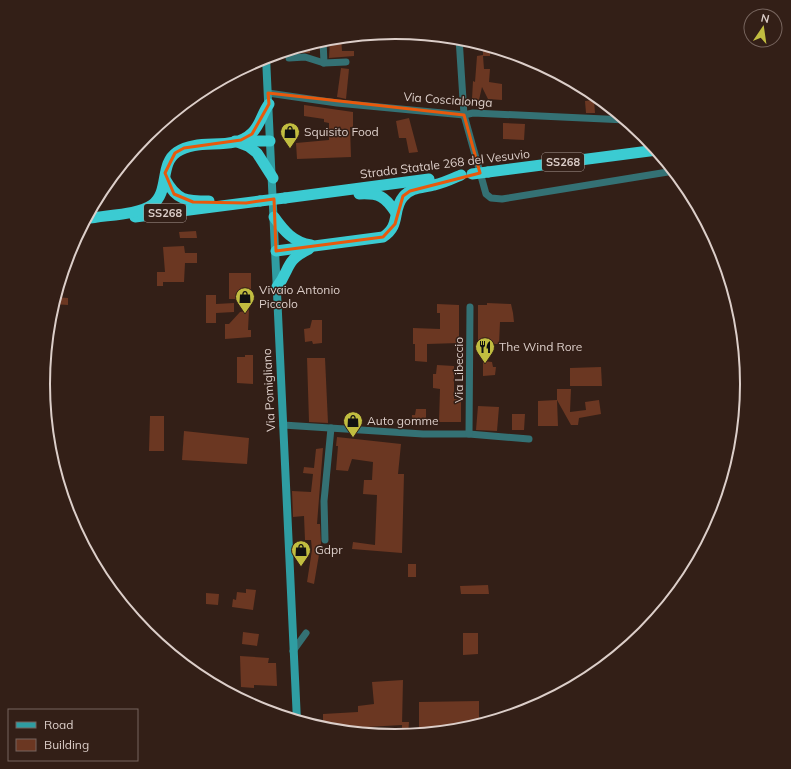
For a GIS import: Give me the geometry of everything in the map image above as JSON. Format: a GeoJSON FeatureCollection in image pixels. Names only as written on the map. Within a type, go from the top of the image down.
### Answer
{"type":"FeatureCollection","features":[{"type":"Feature","properties":{"kind":"highway"},"geometry":{"type":"LineString","coordinates":[[235,141],[247,137],[256,129],[268,98]]}},
{"type":"Feature","properties":{"kind":"highway"},"geometry":{"type":"LineString","coordinates":[[235,141],[248,146],[257,153],[273,178]]}},
{"type":"Feature","properties":{"kind":"highway","name":"SS268"},"geometry":{"type":"LineString","coordinates":[[93,218],[146,208],[158,198],[165,179],[168,164],[175,153],[184,148],[235,141],[270,141]]}},
{"type":"Feature","properties":{"kind":"highway","name":"Strada Statale 268 del Vesuvio"},"geometry":{"type":"LineString","coordinates":[[246,203],[650,151]]}},
{"type":"Feature","properties":{"kind":"highway","name":"SS268"},"geometry":{"type":"LineString","coordinates":[[276,251],[383,237],[388,234],[395,224],[399,203],[410,191],[434,186],[461,175]]}},
{"type":"Feature","properties":{"kind":"highway","name":"SS268"},"geometry":{"type":"LineString","coordinates":[[165,179],[174,194],[185,200],[193,202],[246,203]]}},
{"type":"Feature","properties":{"kind":"highway"},"geometry":{"type":"LineString","coordinates":[[314,194],[375,195],[383,197],[389,202],[396,213]]}},
{"type":"Feature","properties":{"kind":"highway","name":"SS268"},"geometry":{"type":"LineString","coordinates":[[91,222],[246,203]]}},
{"type":"Feature","properties":{"kind":"highway"},"geometry":{"type":"LineString","coordinates":[[274,216],[291,237],[302,244],[315,246]]}},
{"type":"Feature","properties":{"kind":"highway"},"geometry":{"type":"LineString","coordinates":[[277,287],[290,262],[300,254],[315,246]]}},
{"type":"Feature","properties":{"kind":"main road","name":"Via Pomigliano"},"geometry":{"type":"LineString","coordinates":[[266,64],[273,178],[297,715]]}},
{"type":"Feature","properties":{"kind":"street"},"geometry":{"type":"LineString","coordinates":[[459,45],[464,115],[486,194],[491,198],[502,199],[668,172]]}},
{"type":"Feature","properties":{"kind":"street"},"geometry":{"type":"LineString","coordinates":[[323,47],[324,63]]}},
{"type":"Feature","properties":{"kind":"street"},"geometry":{"type":"LineString","coordinates":[[289,56],[289,58],[305,57],[324,63],[346,62]]}},
{"type":"Feature","properties":{"kind":"street","name":"Via Coscialonga"},"geometry":{"type":"LineString","coordinates":[[268,98],[464,115],[473,113],[617,120]]}},
{"type":"Feature","properties":{"kind":"street","name":"Via Libeccio"},"geometry":{"type":"LineString","coordinates":[[469,434],[470,307]]}},
{"type":"Feature","properties":{"kind":"street"},"geometry":{"type":"LineString","coordinates":[[283,425],[423,434],[469,434],[529,439]]}},
{"type":"Feature","properties":{"kind":"street"},"geometry":{"type":"LineString","coordinates":[[325,540],[324,501],[331,428]]}},
{"type":"Feature","properties":{"kind":"street"},"geometry":{"type":"LineString","coordinates":[[293,651],[306,632]]}},
{"type":"Feature","properties":{"kind":"highlighted area"},"geometry":{"type":"Polygon","coordinates":[[[268,93],[464,115],[480,173],[410,191],[403,196],[395,224],[383,237],[276,251],[274,199],[246,203],[193,202],[174,194],[165,173],[175,153],[184,148],[241,140],[252,134],[269,104],[268,93]]]}},
{"type":"Feature","properties":{"kind":"building"},"geometry":{"type":"Polygon","coordinates":[[[341,44],[342,51],[354,51],[354,56],[329,58],[330,46],[341,44]]]}},
{"type":"Feature","properties":{"kind":"building"},"geometry":{"type":"Polygon","coordinates":[[[310,50],[310,53],[299,53],[310,50]]]}},
{"type":"Feature","properties":{"kind":"building"},"geometry":{"type":"Polygon","coordinates":[[[483,51],[490,52],[490,56],[483,56],[484,69],[490,69],[489,82],[502,84],[502,100],[488,99],[482,87],[479,100],[472,99],[477,56],[483,55],[483,51]]]}},
{"type":"Feature","properties":{"kind":"building"},"geometry":{"type":"Polygon","coordinates":[[[341,68],[349,69],[346,99],[337,97],[341,68]]]}},
{"type":"Feature","properties":{"kind":"building"},"geometry":{"type":"Polygon","coordinates":[[[592,100],[594,102],[595,113],[586,113],[585,101],[592,100]]]}},
{"type":"Feature","properties":{"kind":"building"},"geometry":{"type":"Polygon","coordinates":[[[304,105],[353,112],[353,128],[350,127],[351,157],[297,159],[296,143],[329,140],[329,123],[324,122],[324,119],[304,116],[304,105]]]}},
{"type":"Feature","properties":{"kind":"building"},"geometry":{"type":"Polygon","coordinates":[[[409,118],[418,152],[409,153],[406,138],[399,138],[396,121],[409,118]]]}},
{"type":"Feature","properties":{"kind":"building"},"geometry":{"type":"Polygon","coordinates":[[[503,123],[525,124],[524,140],[503,139],[503,123]]]}},
{"type":"Feature","properties":{"kind":"building"},"geometry":{"type":"Polygon","coordinates":[[[196,231],[197,238],[180,238],[179,232],[196,231]]]}},
{"type":"Feature","properties":{"kind":"building"},"geometry":{"type":"Polygon","coordinates":[[[184,246],[185,253],[197,253],[197,263],[185,263],[184,282],[163,282],[163,286],[157,286],[157,272],[165,272],[163,247],[184,246]]]}},
{"type":"Feature","properties":{"kind":"building"},"geometry":{"type":"Polygon","coordinates":[[[229,273],[251,273],[251,299],[229,299],[229,273]]]}},
{"type":"Feature","properties":{"kind":"building"},"geometry":{"type":"Polygon","coordinates":[[[206,295],[216,295],[216,304],[234,303],[234,312],[216,313],[216,323],[206,323],[206,295]]]}},
{"type":"Feature","properties":{"kind":"building"},"geometry":{"type":"Polygon","coordinates":[[[61,297],[68,298],[68,305],[60,304],[61,297]]]}},
{"type":"Feature","properties":{"kind":"building"},"geometry":{"type":"Polygon","coordinates":[[[487,303],[511,304],[514,322],[500,322],[499,344],[478,344],[478,305],[487,305],[487,303]]]}},
{"type":"Feature","properties":{"kind":"building"},"geometry":{"type":"Polygon","coordinates":[[[437,304],[459,305],[459,343],[427,344],[427,362],[415,361],[413,328],[440,329],[440,313],[437,313],[437,304]]]}},
{"type":"Feature","properties":{"kind":"building"},"geometry":{"type":"Polygon","coordinates":[[[249,310],[248,330],[251,330],[251,337],[225,339],[225,324],[229,324],[240,312],[249,310]]]}},
{"type":"Feature","properties":{"kind":"building"},"geometry":{"type":"Polygon","coordinates":[[[312,320],[322,320],[322,343],[313,344],[312,341],[305,342],[304,329],[310,328],[312,320]]]}},
{"type":"Feature","properties":{"kind":"building"},"geometry":{"type":"Polygon","coordinates":[[[245,355],[253,355],[253,384],[237,383],[237,357],[245,357],[245,355]]]}},
{"type":"Feature","properties":{"kind":"building"},"geometry":{"type":"Polygon","coordinates":[[[307,358],[325,358],[328,423],[309,422],[307,358]]]}},
{"type":"Feature","properties":{"kind":"building"},"geometry":{"type":"Polygon","coordinates":[[[483,361],[492,362],[493,367],[496,367],[495,375],[483,376],[483,361]]]}},
{"type":"Feature","properties":{"kind":"building"},"geometry":{"type":"Polygon","coordinates":[[[437,365],[454,366],[454,399],[461,399],[461,422],[439,422],[440,389],[433,388],[433,374],[436,374],[437,365]]]}},
{"type":"Feature","properties":{"kind":"building"},"geometry":{"type":"Polygon","coordinates":[[[601,367],[602,386],[570,386],[570,368],[601,367]]]}},
{"type":"Feature","properties":{"kind":"building"},"geometry":{"type":"Polygon","coordinates":[[[557,389],[571,389],[570,412],[586,410],[585,402],[599,400],[601,414],[579,418],[578,425],[571,425],[557,400],[557,389]]]}},
{"type":"Feature","properties":{"kind":"building"},"geometry":{"type":"Polygon","coordinates":[[[557,400],[558,426],[538,426],[538,401],[557,400]]]}},
{"type":"Feature","properties":{"kind":"building"},"geometry":{"type":"Polygon","coordinates":[[[478,406],[499,407],[497,431],[476,430],[478,406]]]}},
{"type":"Feature","properties":{"kind":"building"},"geometry":{"type":"Polygon","coordinates":[[[416,409],[426,409],[426,424],[412,424],[412,415],[415,415],[416,409]]]}},
{"type":"Feature","properties":{"kind":"building"},"geometry":{"type":"Polygon","coordinates":[[[512,414],[525,414],[524,430],[512,430],[512,414]]]}},
{"type":"Feature","properties":{"kind":"building"},"geometry":{"type":"Polygon","coordinates":[[[150,416],[164,416],[164,451],[149,451],[150,416]]]}},
{"type":"Feature","properties":{"kind":"building"},"geometry":{"type":"Polygon","coordinates":[[[184,431],[249,438],[247,464],[182,460],[184,431]]]}},
{"type":"Feature","properties":{"kind":"building"},"geometry":{"type":"Polygon","coordinates":[[[337,437],[401,444],[398,474],[404,474],[402,553],[352,549],[353,542],[375,545],[377,495],[363,494],[364,480],[372,480],[373,462],[352,459],[348,471],[336,470],[338,446],[336,446],[337,437]]]}},
{"type":"Feature","properties":{"kind":"building"},"geometry":{"type":"Polygon","coordinates":[[[323,448],[317,524],[320,524],[321,543],[314,584],[307,582],[312,550],[311,540],[305,540],[304,516],[293,517],[292,491],[311,492],[313,474],[303,473],[304,467],[314,468],[316,449],[323,448]]]}},
{"type":"Feature","properties":{"kind":"building"},"geometry":{"type":"Polygon","coordinates":[[[408,564],[416,564],[416,577],[408,577],[408,564]]]}},
{"type":"Feature","properties":{"kind":"building"},"geometry":{"type":"Polygon","coordinates":[[[488,585],[489,594],[461,594],[460,586],[488,585]]]}},
{"type":"Feature","properties":{"kind":"building"},"geometry":{"type":"Polygon","coordinates":[[[246,589],[256,590],[253,610],[232,607],[233,599],[236,600],[237,592],[246,593],[246,589]]]}},
{"type":"Feature","properties":{"kind":"building"},"geometry":{"type":"Polygon","coordinates":[[[206,593],[219,594],[218,605],[206,604],[206,593]]]}},
{"type":"Feature","properties":{"kind":"building"},"geometry":{"type":"Polygon","coordinates":[[[243,632],[259,634],[257,646],[242,644],[243,632]]]}},
{"type":"Feature","properties":{"kind":"building"},"geometry":{"type":"Polygon","coordinates":[[[463,633],[478,633],[478,654],[463,655],[463,633]]]}},
{"type":"Feature","properties":{"kind":"building"},"geometry":{"type":"Polygon","coordinates":[[[240,656],[269,658],[268,663],[276,663],[277,686],[254,685],[254,688],[241,687],[240,656]]]}},
{"type":"Feature","properties":{"kind":"building"},"geometry":{"type":"Polygon","coordinates":[[[403,680],[402,725],[367,727],[367,728],[323,722],[323,714],[358,712],[358,706],[374,704],[372,682],[403,680]]]}},
{"type":"Feature","properties":{"kind":"building"},"geometry":{"type":"Polygon","coordinates":[[[479,701],[479,719],[441,727],[419,729],[419,702],[479,701]]]}},
{"type":"Feature","properties":{"kind":"building"},"geometry":{"type":"Polygon","coordinates":[[[402,722],[409,722],[408,729],[402,730],[402,722]]]}},
{"type":"Feature","properties":{"kind":"place","name":"Squisito Food"},"geometry":{"type":"Point","coordinates":[290,149]}},
{"type":"Feature","properties":{"kind":"place","name":"Vivaio Antonio Piccolo"},"geometry":{"type":"Point","coordinates":[245,314]}},
{"type":"Feature","properties":{"kind":"place","name":"The Wind Rore"},"geometry":{"type":"Point","coordinates":[485,364]}},
{"type":"Feature","properties":{"kind":"place","name":"Auto gomme"},"geometry":{"type":"Point","coordinates":[353,438]}},
{"type":"Feature","properties":{"kind":"place","name":"Gdpr"},"geometry":{"type":"Point","coordinates":[301,567]}}]}
